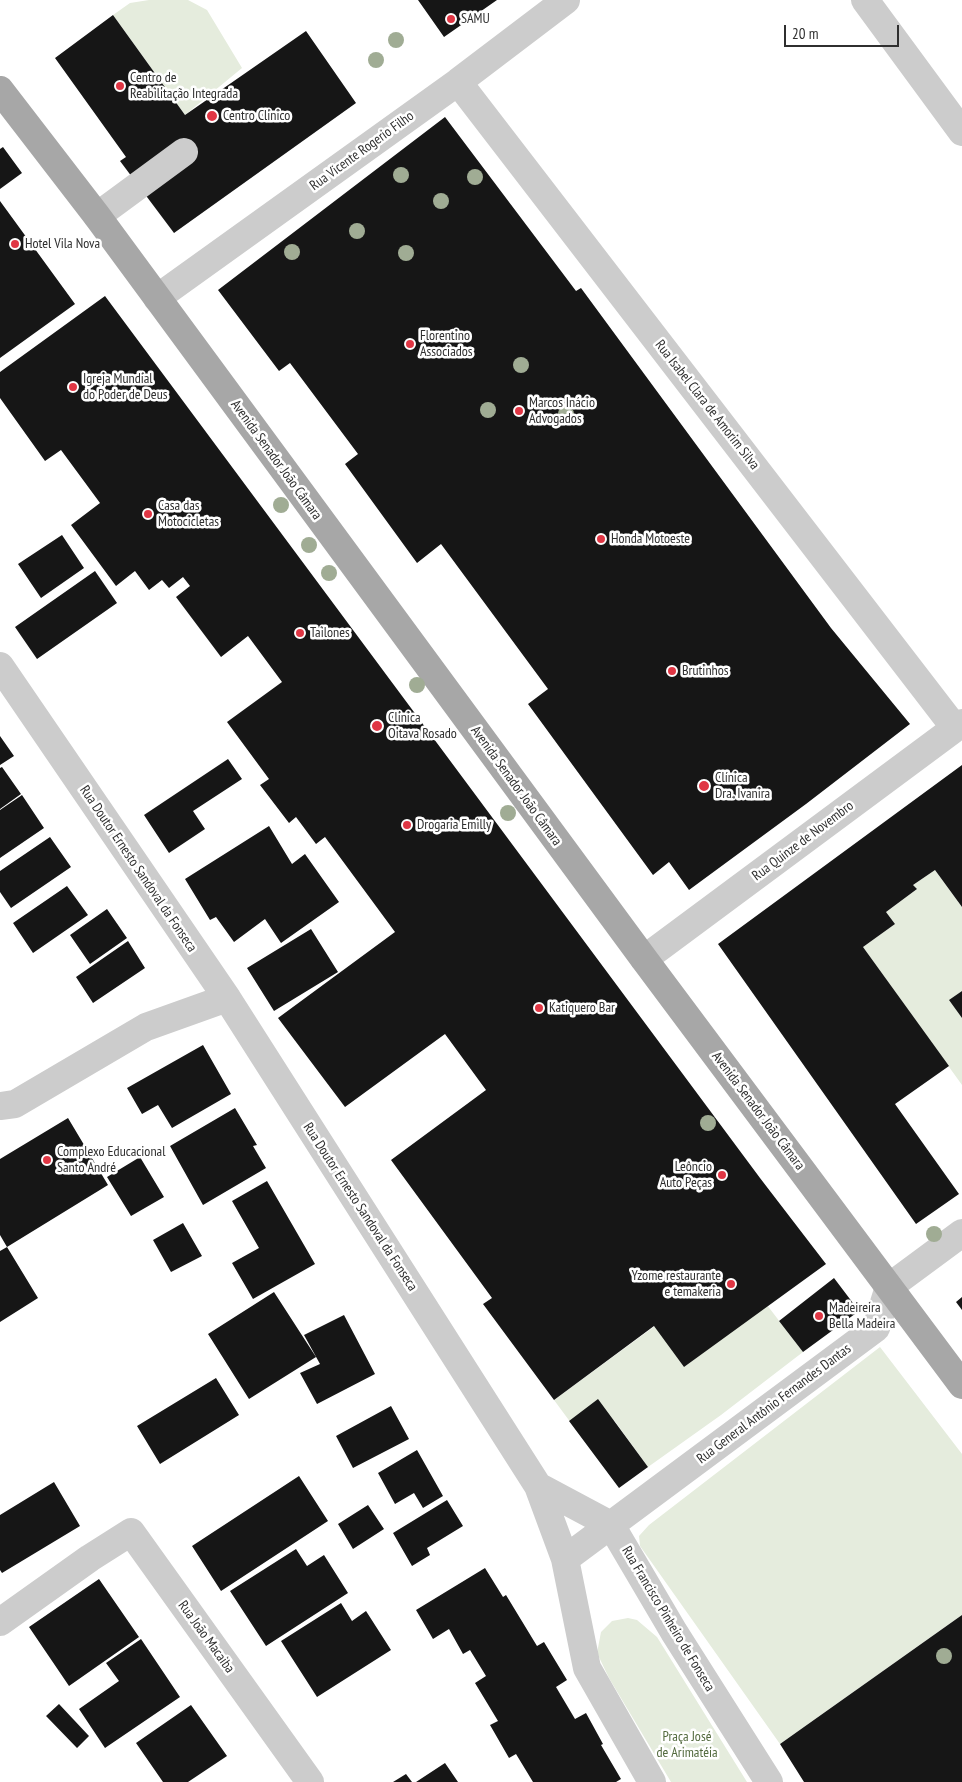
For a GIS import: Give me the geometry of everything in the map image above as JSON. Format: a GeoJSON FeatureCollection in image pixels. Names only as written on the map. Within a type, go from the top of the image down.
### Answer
{"type":"FeatureCollection","features":[{"type":"Feature","properties":{"kind":"main road","name":"Avenida Senador João Câmara"},"geometry":{"type":"LineString","coordinates":[[0,90],[97,216],[644,959],[962,1385]]}},
{"type":"Feature","properties":{"kind":"street","name":"Rua Vicente Rogerio Filho"},"geometry":{"type":"LineString","coordinates":[[157,298],[458,82],[566,0]]}},
{"type":"Feature","properties":{"kind":"street"},"geometry":{"type":"LineString","coordinates":[[865,0],[962,132]]}},
{"type":"Feature","properties":{"kind":"street","name":"Rua Isabel Clara de Amorim Silva"},"geometry":{"type":"LineString","coordinates":[[458,82],[959,725]]}},
{"type":"Feature","properties":{"kind":"street"},"geometry":{"type":"LineString","coordinates":[[97,216],[184,152]]}},
{"type":"Feature","properties":{"kind":"street","name":"Rua Doutor Ernesto Sandoval da Fonseca"},"geometry":{"type":"LineString","coordinates":[[0,666],[227,998],[538,1486],[565,1559],[587,1668],[652,1782]]}},
{"type":"Feature","properties":{"kind":"street","name":"Rua Quinze de Novembro"},"geometry":{"type":"LineString","coordinates":[[644,959],[959,725]]}},
{"type":"Feature","properties":{"kind":"street"},"geometry":{"type":"LineString","coordinates":[[0,1106],[15,1104],[146,1027],[227,998]]}},
{"type":"Feature","properties":{"kind":"street"},"geometry":{"type":"LineString","coordinates":[[888,1287],[962,1233]]}},
{"type":"Feature","properties":{"kind":"street","name":"Rua General Antônio Fernandes Dantas"},"geometry":{"type":"LineString","coordinates":[[565,1559],[876,1328],[888,1287]]}},
{"type":"Feature","properties":{"kind":"street"},"geometry":{"type":"LineString","coordinates":[[538,1486],[611,1525]]}},
{"type":"Feature","properties":{"kind":"street","name":"Rua Francisco Pinheiro de Fonseca"},"geometry":{"type":"LineString","coordinates":[[611,1525],[674,1632],[769,1782]]}},
{"type":"Feature","properties":{"kind":"street","name":"Rua João Macaiba"},"geometry":{"type":"LineString","coordinates":[[0,1622],[90,1558],[131,1532],[310,1782]]}},
{"type":"Feature","properties":{"kind":"green space"},"geometry":{"type":"Polygon","coordinates":[[[149,0],[188,0],[207,10],[242,68],[185,115],[113,15],[130,3],[149,0]]]}},
{"type":"Feature","properties":{"kind":"green space"},"geometry":{"type":"Polygon","coordinates":[[[935,870],[962,907],[962,991],[950,1000],[962,1018],[962,1085],[863,947],[895,924],[886,912],[917,889],[913,885],[935,870]]]}},
{"type":"Feature","properties":{"kind":"green space"},"geometry":{"type":"Polygon","coordinates":[[[767,1305],[803,1352],[721,1415],[648,1467],[614,1420],[585,1442],[554,1400],[655,1326],[684,1367],[767,1305]]]}},
{"type":"Feature","properties":{"kind":"green space"},"geometry":{"type":"Polygon","coordinates":[[[880,1347],[962,1454],[962,1615],[780,1744],[640,1546],[639,1536],[649,1525],[880,1347]]]}},
{"type":"Feature","properties":{"kind":"green space","name":"Praça José de Arimatéia"},"geometry":{"type":"Polygon","coordinates":[[[628,1618],[637,1620],[657,1637],[747,1782],[671,1782],[609,1678],[597,1653],[601,1632],[612,1621],[628,1618]]]}},
{"type":"Feature","properties":{"kind":"building","name":"SAMU"},"geometry":{"type":"Polygon","coordinates":[[[418,0],[497,0],[444,37],[418,0]]]}},
{"type":"Feature","properties":{"kind":"building"},"geometry":{"type":"Polygon","coordinates":[[[113,15],[185,115],[306,31],[356,103],[174,233],[120,161],[126,157],[55,58],[113,15]]]}},
{"type":"Feature","properties":{"kind":"building"},"geometry":{"type":"Polygon","coordinates":[[[445,117],[576,291],[581,288],[831,628],[910,724],[806,804],[689,890],[669,862],[653,875],[528,704],[548,689],[441,544],[417,563],[345,464],[358,454],[290,363],[279,371],[218,290],[445,117]]]}},
{"type":"Feature","properties":{"kind":"building"},"geometry":{"type":"Polygon","coordinates":[[[3,147],[22,173],[0,189],[0,149],[3,147]]]}},
{"type":"Feature","properties":{"kind":"building","name":"Hotel Vila Nova"},"geometry":{"type":"Polygon","coordinates":[[[0,201],[75,304],[0,358],[0,201]]]}},
{"type":"Feature","properties":{"kind":"building"},"geometry":{"type":"Polygon","coordinates":[[[105,296],[760,1178],[826,1264],[684,1367],[654,1326],[554,1400],[483,1304],[492,1298],[391,1160],[486,1090],[445,1034],[345,1107],[278,1018],[395,932],[325,837],[316,844],[296,817],[289,823],[260,785],[269,779],[227,722],[282,682],[248,636],[221,657],[176,597],[190,586],[183,577],[169,588],[162,580],[149,590],[135,571],[116,586],[71,525],[100,503],[61,450],[45,461],[0,398],[0,372],[105,296]]]}},
{"type":"Feature","properties":{"kind":"building"},"geometry":{"type":"Polygon","coordinates":[[[62,535],[84,568],[41,598],[18,564],[62,535]]]}},
{"type":"Feature","properties":{"kind":"building"},"geometry":{"type":"Polygon","coordinates":[[[95,571],[117,603],[37,659],[15,627],[95,571]]]}},
{"type":"Feature","properties":{"kind":"building"},"geometry":{"type":"Polygon","coordinates":[[[0,736],[14,756],[0,765],[0,736]]]}},
{"type":"Feature","properties":{"kind":"building"},"geometry":{"type":"Polygon","coordinates":[[[228,759],[242,779],[193,811],[205,829],[169,853],[144,815],[228,759]]]}},
{"type":"Feature","properties":{"kind":"building"},"geometry":{"type":"Polygon","coordinates":[[[962,765],[962,907],[935,870],[913,885],[917,889],[886,912],[895,924],[863,947],[949,1066],[895,1104],[959,1194],[916,1224],[718,944],[962,765]]]}},
{"type":"Feature","properties":{"kind":"building"},"geometry":{"type":"Polygon","coordinates":[[[2,767],[21,794],[0,809],[0,768],[2,767]]]}},
{"type":"Feature","properties":{"kind":"building"},"geometry":{"type":"Polygon","coordinates":[[[22,795],[44,828],[0,858],[0,810],[22,795]]]}},
{"type":"Feature","properties":{"kind":"building"},"geometry":{"type":"Polygon","coordinates":[[[269,826],[292,864],[305,854],[339,902],[281,943],[265,919],[234,942],[216,917],[210,920],[185,879],[269,826]]]}},
{"type":"Feature","properties":{"kind":"building"},"geometry":{"type":"Polygon","coordinates":[[[50,837],[71,867],[11,908],[0,892],[0,871],[50,837]]]}},
{"type":"Feature","properties":{"kind":"building"},"geometry":{"type":"Polygon","coordinates":[[[67,886],[88,915],[33,953],[13,923],[67,886]]]}},
{"type":"Feature","properties":{"kind":"building"},"geometry":{"type":"Polygon","coordinates":[[[107,909],[127,938],[90,964],[70,935],[107,909]]]}},
{"type":"Feature","properties":{"kind":"building"},"geometry":{"type":"Polygon","coordinates":[[[311,929],[338,972],[274,1011],[247,968],[311,929]]]}},
{"type":"Feature","properties":{"kind":"building"},"geometry":{"type":"Polygon","coordinates":[[[128,941],[145,968],[93,1003],[76,977],[128,941]]]}},
{"type":"Feature","properties":{"kind":"building"},"geometry":{"type":"Polygon","coordinates":[[[962,991],[962,1018],[949,1000],[962,991]]]}},
{"type":"Feature","properties":{"kind":"building"},"geometry":{"type":"Polygon","coordinates":[[[203,1045],[231,1094],[172,1128],[158,1105],[142,1114],[127,1088],[203,1045]]]}},
{"type":"Feature","properties":{"kind":"building"},"geometry":{"type":"Polygon","coordinates":[[[235,1108],[257,1145],[253,1146],[266,1168],[203,1205],[170,1146],[235,1108]]]}},
{"type":"Feature","properties":{"kind":"building"},"geometry":{"type":"Polygon","coordinates":[[[68,1118],[108,1185],[7,1247],[0,1235],[0,1159],[68,1118]]]}},
{"type":"Feature","properties":{"kind":"building"},"geometry":{"type":"Polygon","coordinates":[[[140,1157],[164,1197],[131,1216],[107,1177],[140,1157]]]}},
{"type":"Feature","properties":{"kind":"building"},"geometry":{"type":"Polygon","coordinates":[[[267,1181],[315,1264],[253,1299],[232,1263],[259,1248],[232,1201],[267,1181]]]}},
{"type":"Feature","properties":{"kind":"building"},"geometry":{"type":"Polygon","coordinates":[[[183,1223],[202,1256],[171,1272],[153,1240],[183,1223]]]}},
{"type":"Feature","properties":{"kind":"building"},"geometry":{"type":"Polygon","coordinates":[[[7,1247],[38,1298],[0,1322],[0,1251],[7,1247]]]}},
{"type":"Feature","properties":{"kind":"building","name":"Madeireira Bella Madeira"},"geometry":{"type":"Polygon","coordinates":[[[834,1278],[859,1311],[803,1352],[779,1321],[834,1278]]]}},
{"type":"Feature","properties":{"kind":"building"},"geometry":{"type":"Polygon","coordinates":[[[274,1292],[316,1357],[249,1399],[208,1334],[274,1292]]]}},
{"type":"Feature","properties":{"kind":"building"},"geometry":{"type":"Polygon","coordinates":[[[962,1297],[962,1310],[956,1302],[962,1297]]]}},
{"type":"Feature","properties":{"kind":"building"},"geometry":{"type":"Polygon","coordinates":[[[344,1315],[375,1374],[317,1404],[300,1373],[320,1364],[304,1335],[344,1315]]]}},
{"type":"Feature","properties":{"kind":"building"},"geometry":{"type":"Polygon","coordinates":[[[216,1378],[239,1415],[160,1464],[137,1426],[216,1378]]]}},
{"type":"Feature","properties":{"kind":"building"},"geometry":{"type":"Polygon","coordinates":[[[598,1399],[648,1467],[619,1488],[569,1421],[598,1399]]]}},
{"type":"Feature","properties":{"kind":"building"},"geometry":{"type":"Polygon","coordinates":[[[391,1406],[409,1439],[353,1468],[336,1436],[391,1406]]]}},
{"type":"Feature","properties":{"kind":"building"},"geometry":{"type":"Polygon","coordinates":[[[417,1450],[443,1496],[423,1508],[414,1493],[395,1504],[378,1473],[417,1450]]]}},
{"type":"Feature","properties":{"kind":"building"},"geometry":{"type":"Polygon","coordinates":[[[299,1476],[328,1521],[221,1591],[192,1546],[299,1476]]]}},
{"type":"Feature","properties":{"kind":"building"},"geometry":{"type":"Polygon","coordinates":[[[54,1482],[80,1526],[2,1573],[0,1570],[0,1515],[54,1482]]]}},
{"type":"Feature","properties":{"kind":"building"},"geometry":{"type":"Polygon","coordinates":[[[447,1500],[463,1526],[427,1548],[430,1555],[412,1566],[393,1533],[447,1500]]]}},
{"type":"Feature","properties":{"kind":"building"},"geometry":{"type":"Polygon","coordinates":[[[368,1505],[384,1529],[353,1549],[338,1524],[368,1505]]]}},
{"type":"Feature","properties":{"kind":"building"},"geometry":{"type":"Polygon","coordinates":[[[296,1549],[307,1566],[324,1555],[348,1593],[266,1646],[230,1591],[296,1549]]]}},
{"type":"Feature","properties":{"kind":"building"},"geometry":{"type":"Polygon","coordinates":[[[485,1568],[503,1597],[506,1595],[537,1646],[544,1642],[567,1680],[556,1687],[575,1719],[586,1713],[603,1744],[601,1745],[621,1779],[616,1782],[533,1782],[516,1754],[509,1758],[490,1725],[498,1721],[475,1683],[486,1676],[470,1650],[463,1654],[449,1629],[433,1639],[416,1610],[485,1568]]]}},
{"type":"Feature","properties":{"kind":"building"},"geometry":{"type":"Polygon","coordinates":[[[99,1579],[139,1637],[69,1686],[29,1627],[99,1579]]]}},
{"type":"Feature","properties":{"kind":"building"},"geometry":{"type":"Polygon","coordinates":[[[341,1603],[352,1621],[366,1611],[391,1650],[317,1697],[281,1641],[341,1603]]]}},
{"type":"Feature","properties":{"kind":"building"},"geometry":{"type":"Polygon","coordinates":[[[962,1615],[962,1782],[804,1782],[780,1744],[962,1615]]]}},
{"type":"Feature","properties":{"kind":"building"},"geometry":{"type":"Polygon","coordinates":[[[141,1639],[180,1697],[105,1748],[79,1709],[119,1681],[106,1663],[141,1639]]]}},
{"type":"Feature","properties":{"kind":"building"},"geometry":{"type":"Polygon","coordinates":[[[59,1704],[89,1736],[77,1748],[46,1716],[59,1704]]]}},
{"type":"Feature","properties":{"kind":"building"},"geometry":{"type":"Polygon","coordinates":[[[191,1705],[227,1756],[188,1782],[163,1782],[136,1743],[191,1705]]]}},
{"type":"Feature","properties":{"kind":"building"},"geometry":{"type":"Polygon","coordinates":[[[445,1763],[458,1782],[416,1782],[445,1763]]]}},
{"type":"Feature","properties":{"kind":"building"},"geometry":{"type":"Polygon","coordinates":[[[406,1774],[412,1782],[393,1782],[406,1774]]]}},
{"type":"Feature","properties":{"kind":"place","name":"SAMU"},"geometry":{"type":"Point","coordinates":[451,19]}},
{"type":"Feature","properties":{"kind":"place","name":"Centro de Reabilitação Integrada"},"geometry":{"type":"Point","coordinates":[120,86]}},
{"type":"Feature","properties":{"kind":"place","name":"Centro Clinico"},"geometry":{"type":"Point","coordinates":[212,116]}},
{"type":"Feature","properties":{"kind":"place","name":"Hotel Vila Nova"},"geometry":{"type":"Point","coordinates":[15,244]}},
{"type":"Feature","properties":{"kind":"place","name":"Florentino Associados"},"geometry":{"type":"Point","coordinates":[410,344]}},
{"type":"Feature","properties":{"kind":"place","name":"Igreja Mundial do Poder de Deus"},"geometry":{"type":"Point","coordinates":[73,387]}},
{"type":"Feature","properties":{"kind":"place","name":"Marcos Inácio Advogados"},"geometry":{"type":"Point","coordinates":[519,411]}},
{"type":"Feature","properties":{"kind":"place","name":"Casa das Motocicletas"},"geometry":{"type":"Point","coordinates":[148,514]}},
{"type":"Feature","properties":{"kind":"place","name":"Honda Motoeste"},"geometry":{"type":"Point","coordinates":[601,539]}},
{"type":"Feature","properties":{"kind":"place","name":"Tailones"},"geometry":{"type":"Point","coordinates":[300,633]}},
{"type":"Feature","properties":{"kind":"place","name":"Brutinhos"},"geometry":{"type":"Point","coordinates":[672,671]}},
{"type":"Feature","properties":{"kind":"place","name":"Clinica Oitava Rosado"},"geometry":{"type":"Point","coordinates":[377,726]}},
{"type":"Feature","properties":{"kind":"place","name":"Clínica Dra. Ivanira"},"geometry":{"type":"Point","coordinates":[704,786]}},
{"type":"Feature","properties":{"kind":"place","name":"Drogaria Emilly"},"geometry":{"type":"Point","coordinates":[407,825]}},
{"type":"Feature","properties":{"kind":"place","name":"Katiquero Bar"},"geometry":{"type":"Point","coordinates":[539,1008]}},
{"type":"Feature","properties":{"kind":"place","name":"Complexo Educacional Santo André"},"geometry":{"type":"Point","coordinates":[47,1160]}},
{"type":"Feature","properties":{"kind":"place","name":"Leôncio Auto Peças"},"geometry":{"type":"Point","coordinates":[722,1175]}},
{"type":"Feature","properties":{"kind":"place","name":"Yzome restaurante e temakeria"},"geometry":{"type":"Point","coordinates":[731,1284]}},
{"type":"Feature","properties":{"kind":"place","name":"Madeireira Bella Madeira"},"geometry":{"type":"Point","coordinates":[819,1316]}}]}
